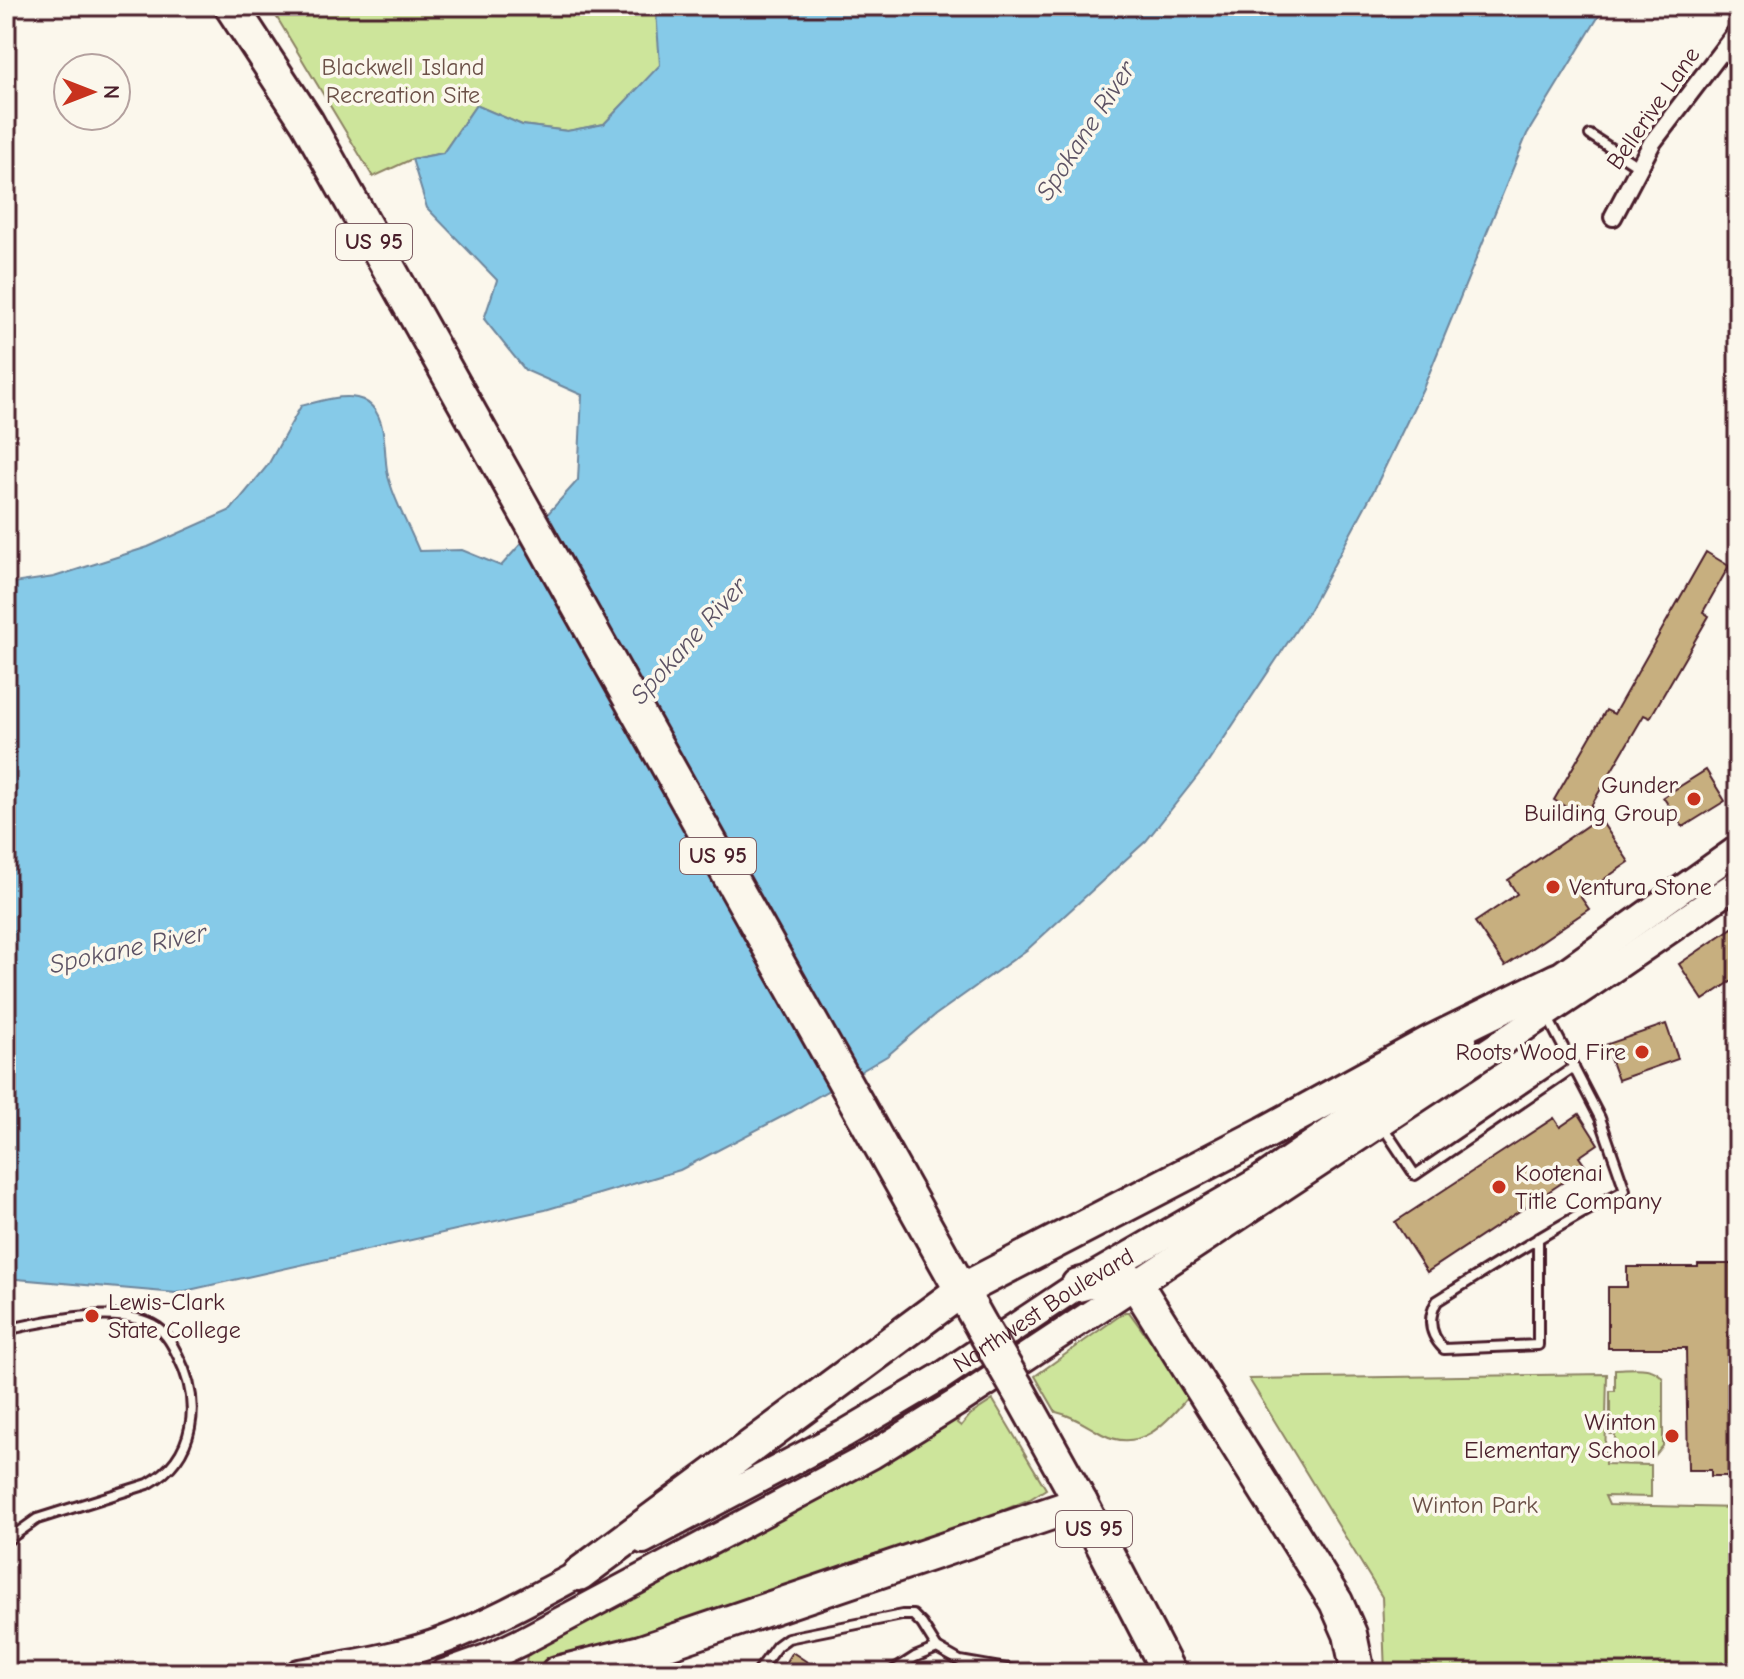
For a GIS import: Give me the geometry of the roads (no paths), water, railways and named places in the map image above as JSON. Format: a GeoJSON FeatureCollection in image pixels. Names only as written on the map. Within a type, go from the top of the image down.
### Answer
{"type":"FeatureCollection","features":[{"type":"Feature","properties":{"kind":"highway","name":"US 95"},"geometry":{"type":"LineString","coordinates":[[231,6],[307,122],[1081,1503],[1169,1673]]}},
{"type":"Feature","properties":{"kind":"highway"},"geometry":{"type":"LineString","coordinates":[[579,1574],[962,1290],[1265,1133],[1433,1041],[1557,980]]}},
{"type":"Feature","properties":{"kind":"highway"},"geometry":{"type":"LineString","coordinates":[[1078,1285],[1117,1276],[1129,1278],[1136,1284],[1336,1602],[1350,1634],[1358,1673]]}},
{"type":"Feature","properties":{"kind":"highway"},"geometry":{"type":"LineString","coordinates":[[557,1673],[641,1652],[1081,1503]]}},
{"type":"Feature","properties":{"kind":"main road","name":"Northwest Boulevard"},"geometry":{"type":"LineString","coordinates":[[299,1673],[444,1640],[526,1602],[844,1434],[942,1376],[1078,1285],[1260,1180],[1428,1063],[1557,980],[1738,849]]}},
{"type":"Feature","properties":{"kind":"main road","name":"Northwest Boulevard"},"geometry":{"type":"LineString","coordinates":[[444,1673],[478,1662],[523,1641],[872,1455],[1380,1123],[1738,883]]}},
{"type":"Feature","properties":{"kind":"street","name":"Bellerive Lane"},"geometry":{"type":"LineString","coordinates":[[1613,217],[1638,166],[1672,114],[1738,30]]}},
{"type":"Feature","properties":{"kind":"lane"},"geometry":{"type":"LineString","coordinates":[[1721,52],[1738,66]]}},
{"type":"Feature","properties":{"kind":"lane"},"geometry":{"type":"LineString","coordinates":[[1590,135],[1638,166]]}},
{"type":"Feature","properties":{"kind":"lane"},"geometry":{"type":"LineString","coordinates":[[1538,1238],[1538,1345],[1444,1349],[1431,1331],[1433,1308],[1437,1301],[1538,1238],[1625,1190],[1600,1118],[1546,1013]]}},
{"type":"Feature","properties":{"kind":"lane"},"geometry":{"type":"LineString","coordinates":[[1380,1123],[1415,1175],[1574,1067]]}},
{"type":"Feature","properties":{"kind":"lane"},"geometry":{"type":"LineString","coordinates":[[6,1330],[82,1316],[132,1319],[158,1327],[169,1339],[184,1370],[191,1393],[192,1412],[184,1449],[162,1476],[148,1484],[37,1519],[6,1541]]}},
{"type":"Feature","properties":{"kind":"lane"},"geometry":{"type":"LineString","coordinates":[[757,1673],[777,1646],[788,1638],[902,1615],[913,1615],[937,1648],[960,1661],[1029,1673]]}},
{"type":"Feature","properties":{"kind":"lane"},"geometry":{"type":"LineString","coordinates":[[890,1673],[937,1648]]}},
{"type":"Feature","properties":{"kind":"water","name":"Spokane River"},"geometry":{"type":"Polygon","coordinates":[[[659,6],[1605,6],[1527,134],[1424,386],[1375,488],[1310,609],[1207,764],[1146,841],[1028,949],[934,1016],[887,1056],[791,1112],[680,1170],[545,1210],[176,1293],[6,1278],[6,584],[54,577],[148,547],[231,510],[268,465],[301,406],[344,397],[366,402],[381,422],[388,478],[419,551],[462,550],[501,566],[578,480],[582,395],[525,370],[484,319],[497,280],[427,208],[412,159],[443,153],[476,105],[522,125],[567,131],[604,124],[660,65],[656,11],[659,6]]]}},
{"type":"Feature","properties":{"kind":"place","name":"Gunder Building Group"},"geometry":{"type":"Point","coordinates":[1694,799]}},
{"type":"Feature","properties":{"kind":"place","name":"Ventura Stone"},"geometry":{"type":"Point","coordinates":[1553,887]}},
{"type":"Feature","properties":{"kind":"place","name":"Roots Wood Fire"},"geometry":{"type":"Point","coordinates":[1642,1052]}},
{"type":"Feature","properties":{"kind":"place","name":"Kootenai Title Company"},"geometry":{"type":"Point","coordinates":[1499,1187]}},
{"type":"Feature","properties":{"kind":"place","name":"Lewis-Clark State College"},"geometry":{"type":"Point","coordinates":[92,1316]}},
{"type":"Feature","properties":{"kind":"place","name":"Winton Elementary School"},"geometry":{"type":"Point","coordinates":[1672,1436]}},
{"type":"Feature","properties":{"kind":"park label","name":"Blackwell Island Recreation Site"},"geometry":{"type":"Point","coordinates":[403,81]}},
{"type":"Feature","properties":{"kind":"park label","name":"Winton Park"},"geometry":{"type":"Point","coordinates":[1475,1505]}}]}
